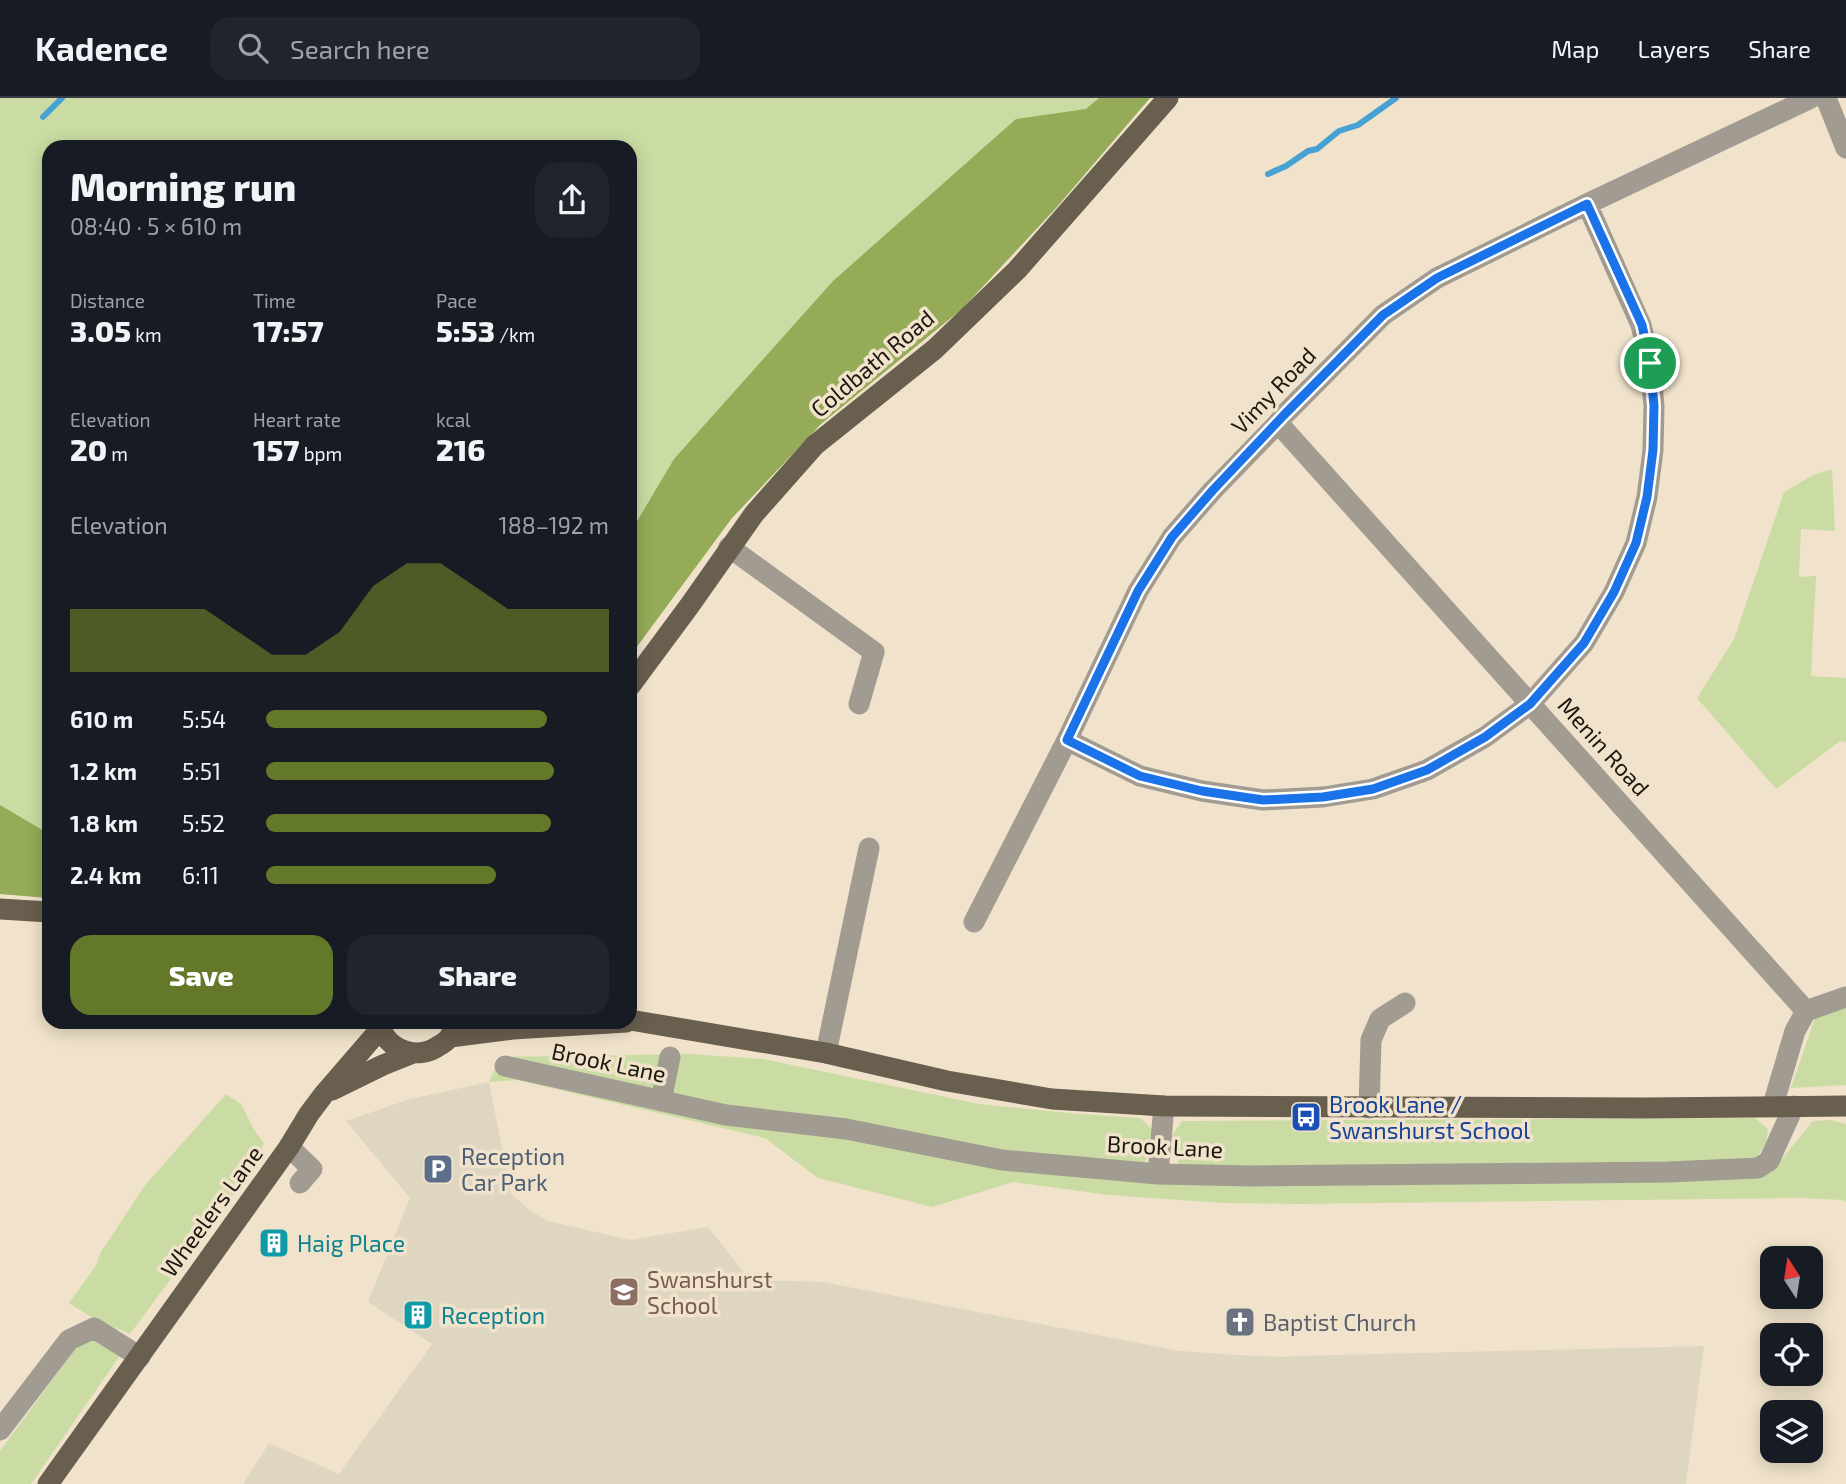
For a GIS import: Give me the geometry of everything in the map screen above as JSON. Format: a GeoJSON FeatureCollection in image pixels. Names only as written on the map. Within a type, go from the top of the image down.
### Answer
{"type":"FeatureCollection","features":[{"type":"Feature","properties":{"kind":"main road","name":"Coldbath Road"},"geometry":{"type":"LineString","coordinates":[[637,677],[754,514],[815,445],[935,349],[1017,270],[1168,98]]}},
{"type":"Feature","properties":{"kind":"main road"},"geometry":{"type":"LineString","coordinates":[[0,909],[42,912]]}},
{"type":"Feature","properties":{"kind":"main road","name":"Brook Lane"},"geometry":{"type":"LineString","coordinates":[[637,1022],[826,1053],[947,1081],[1052,1099],[1164,1107],[1644,1108],[1846,1105]]}},
{"type":"Feature","properties":{"kind":"main road","name":"Wheelers Lane"},"geometry":{"type":"LineString","coordinates":[[48,1484],[289,1147],[309,1114],[377,1029]]}},
{"type":"Feature","properties":{"kind":"main road"},"geometry":{"type":"LineString","coordinates":[[382,1029],[390,1044],[400,1051],[413,1053]]}},
{"type":"Feature","properties":{"kind":"main road","name":"Brook Lane"},"geometry":{"type":"LineString","coordinates":[[413,1053],[437,1048],[452,1030],[513,1029]]}},
{"type":"Feature","properties":{"kind":"main road","name":"Wheelers Lane"},"geometry":{"type":"LineString","coordinates":[[324,1094],[413,1053]]}},
{"type":"Feature","properties":{"kind":"street","name":"Vimy Road"},"geometry":{"type":"LineString","coordinates":[[974,922],[1067,740],[1138,591],[1172,537],[1284,415],[1383,315],[1437,278],[1811,98]]}},
{"type":"Feature","properties":{"kind":"street"},"geometry":{"type":"LineString","coordinates":[[1826,98],[1846,148]]}},
{"type":"Feature","properties":{"kind":"street"},"geometry":{"type":"LineString","coordinates":[[1067,740],[1140,776],[1202,791],[1263,800],[1323,797],[1373,789],[1427,770],[1485,737],[1530,704],[1584,643],[1614,592],[1636,543],[1647,497],[1653,450],[1654,406],[1650,363],[1642,325],[1587,204]]}},
{"type":"Feature","properties":{"kind":"street","name":"Menin Road"},"geometry":{"type":"LineString","coordinates":[[1278,423],[1806,1011]]}},
{"type":"Feature","properties":{"kind":"street"},"geometry":{"type":"LineString","coordinates":[[729,547],[874,652],[859,704]]}},
{"type":"Feature","properties":{"kind":"street"},"geometry":{"type":"LineString","coordinates":[[826,1053],[869,848]]}},
{"type":"Feature","properties":{"kind":"street"},"geometry":{"type":"LineString","coordinates":[[1783,1106],[1795,1031],[1806,1011],[1846,997]]}},
{"type":"Feature","properties":{"kind":"street"},"geometry":{"type":"LineString","coordinates":[[1369,1108],[1371,1040],[1380,1019],[1405,1003]]}},
{"type":"Feature","properties":{"kind":"street"},"geometry":{"type":"LineString","coordinates":[[661,1101],[670,1057]]}},
{"type":"Feature","properties":{"kind":"street","name":"Brook Lane"},"geometry":{"type":"LineString","coordinates":[[505,1066],[726,1115],[846,1129],[1002,1160],[1158,1174],[1266,1176],[1642,1173],[1758,1168],[1769,1161],[1783,1106]]}},
{"type":"Feature","properties":{"kind":"street"},"geometry":{"type":"LineString","coordinates":[[1158,1174],[1164,1107]]}},
{"type":"Feature","properties":{"kind":"street"},"geometry":{"type":"LineString","coordinates":[[289,1147],[312,1169],[300,1183]]}},
{"type":"Feature","properties":{"kind":"street"},"geometry":{"type":"LineString","coordinates":[[0,1430],[69,1340],[94,1328],[140,1357]]}},
{"type":"Feature","properties":{"kind":"shaded area","name":"Swanshurst School"},"geometry":{"type":"Polygon","coordinates":[[[489,1082],[511,1193],[528,1209],[548,1221],[630,1240],[708,1227],[750,1280],[823,1282],[1180,1351],[1286,1357],[1704,1346],[1686,1484],[243,1484],[269,1443],[339,1474],[432,1344],[368,1302],[410,1198],[346,1121],[410,1099],[489,1082]]]}},
{"type":"Feature","properties":{"kind":"green space"},"geometry":{"type":"Polygon","coordinates":[[[0,98],[1150,98],[1056,208],[821,424],[732,518],[637,647],[637,140],[42,140],[42,897],[0,894],[0,98]]]}},
{"type":"Feature","properties":{"kind":"green space"},"geometry":{"type":"Polygon","coordinates":[[[1099,98],[1150,98],[1056,208],[962,309],[821,424],[732,518],[637,647],[637,521],[674,459],[833,281],[1016,119],[1086,109],[1099,98]]]}},
{"type":"Feature","properties":{"kind":"green space"},"geometry":{"type":"Polygon","coordinates":[[[1832,469],[1835,531],[1801,529],[1799,577],[1816,576],[1811,676],[1846,678],[1846,742],[1840,741],[1776,789],[1697,698],[1734,639],[1784,492],[1813,475],[1832,469]]]}},
{"type":"Feature","properties":{"kind":"green space"},"geometry":{"type":"Polygon","coordinates":[[[0,805],[42,830],[42,897],[0,894],[0,805]]]}},
{"type":"Feature","properties":{"kind":"green space"},"geometry":{"type":"Polygon","coordinates":[[[1846,1007],[1846,1085],[1791,1088],[1815,1018],[1846,1007]]]}},
{"type":"Feature","properties":{"kind":"green space"},"geometry":{"type":"Polygon","coordinates":[[[690,1054],[763,1059],[979,1104],[1140,1118],[1152,1129],[1146,1159],[1138,1177],[1179,1179],[1172,1136],[1182,1121],[1755,1118],[1768,1129],[1766,1143],[1757,1157],[1737,1162],[1777,1165],[1813,1121],[1831,1120],[1846,1124],[1846,1202],[1801,1198],[1222,1203],[1109,1195],[1013,1182],[932,1207],[818,1178],[765,1138],[517,1080],[489,1082],[500,1057],[690,1054]]]}},
{"type":"Feature","properties":{"kind":"green space"},"geometry":{"type":"Polygon","coordinates":[[[226,1094],[241,1104],[264,1143],[254,1167],[130,1334],[94,1319],[69,1303],[95,1267],[101,1252],[145,1185],[226,1094]]]}},
{"type":"Feature","properties":{"kind":"green space"},"geometry":{"type":"Polygon","coordinates":[[[91,1340],[115,1346],[121,1354],[31,1484],[0,1484],[0,1451],[79,1344],[91,1340]]]}},
{"type":"Feature","properties":{"kind":"waterway"},"geometry":{"type":"LineString","coordinates":[[43,117],[62,98]]}},
{"type":"Feature","properties":{"kind":"waterway"},"geometry":{"type":"LineString","coordinates":[[1268,174],[1308,151],[1317,149],[1339,131],[1358,125],[1396,98]]}},
{"type":"Feature","properties":{"kind":"place","name":"Brook Lane / Swanshurst School"},"geometry":{"type":"Point","coordinates":[1306,1117]}},
{"type":"Feature","properties":{"kind":"place","name":"Reception Car Park"},"geometry":{"type":"Point","coordinates":[438,1169]}},
{"type":"Feature","properties":{"kind":"place","name":"Haig Place"},"geometry":{"type":"Point","coordinates":[274,1243]}},
{"type":"Feature","properties":{"kind":"place","name":"Swanshurst School"},"geometry":{"type":"Point","coordinates":[624,1292]}},
{"type":"Feature","properties":{"kind":"place","name":"Reception"},"geometry":{"type":"Point","coordinates":[418,1315]}},
{"type":"Feature","properties":{"kind":"place","name":"Baptist Church"},"geometry":{"type":"Point","coordinates":[1240,1322]}},
{"type":"Feature","properties":{"kind":"route"},"geometry":{"type":"LineString","coordinates":[[1587,204],[1642,325],[1650,363],[1654,406],[1653,450],[1647,497],[1636,543],[1614,592],[1584,643],[1530,704],[1485,737],[1427,770],[1373,789],[1323,797],[1263,800],[1202,791],[1140,776],[1067,740],[1138,591],[1172,537],[1284,415],[1383,315],[1437,278],[1587,204]]}}]}
